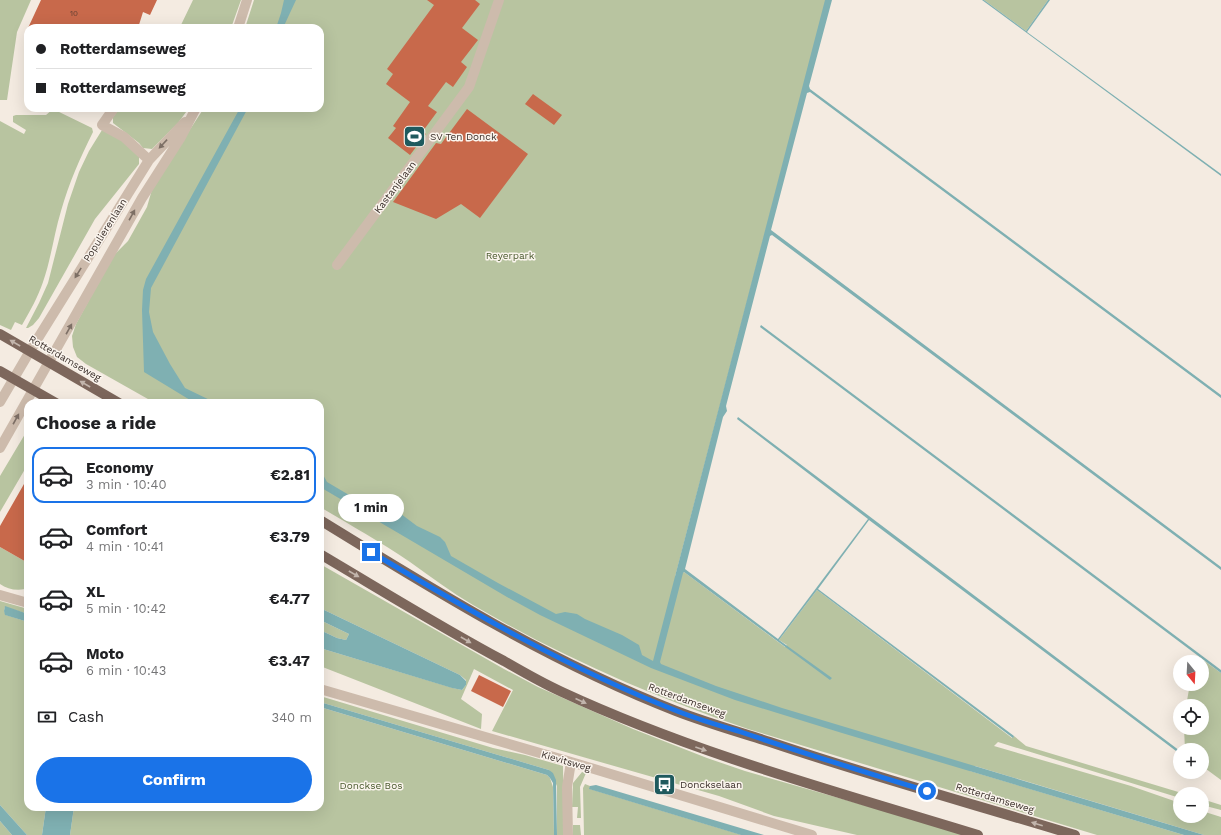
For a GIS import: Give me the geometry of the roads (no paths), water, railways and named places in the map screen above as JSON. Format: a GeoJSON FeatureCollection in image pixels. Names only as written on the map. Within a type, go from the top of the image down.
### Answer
{"type":"FeatureCollection","features":[{"type":"Feature","properties":{"kind":"main road","name":"Rotterdamseweg"},"geometry":{"type":"LineString","coordinates":[[0,334],[112,399]]}},
{"type":"Feature","properties":{"kind":"main road"},"geometry":{"type":"LineString","coordinates":[[0,371],[49,399]]}},
{"type":"Feature","properties":{"kind":"main road","name":"Rotterdamseweg"},"geometry":{"type":"LineString","coordinates":[[324,522],[429,587],[538,648],[613,684],[671,709],[809,755],[1075,835]]}},
{"type":"Feature","properties":{"kind":"main road"},"geometry":{"type":"LineString","coordinates":[[324,556],[491,654],[560,692],[685,744],[776,775],[978,835]]}},
{"type":"Feature","properties":{"kind":"street"},"geometry":{"type":"LineString","coordinates":[[239,24],[248,0]]}},
{"type":"Feature","properties":{"kind":"street","name":"Kastanjelaan"},"geometry":{"type":"LineString","coordinates":[[337,265],[469,87],[499,0]]}},
{"type":"Feature","properties":{"kind":"street"},"geometry":{"type":"LineString","coordinates":[[111,112],[102,125],[124,137],[149,160]]}},
{"type":"Feature","properties":{"kind":"street","name":"Populierenlaan"},"geometry":{"type":"LineString","coordinates":[[27,399],[142,198],[194,112]]}},
{"type":"Feature","properties":{"kind":"street","name":"Populierenlaan"},"geometry":{"type":"LineString","coordinates":[[0,402],[13,378],[149,160],[191,117]]}},
{"type":"Feature","properties":{"kind":"street","name":"Populierenlaan"},"geometry":{"type":"LineString","coordinates":[[0,448],[24,404]]}},
{"type":"Feature","properties":{"kind":"street"},"geometry":{"type":"LineString","coordinates":[[0,595],[24,602]]}},
{"type":"Feature","properties":{"kind":"street","name":"Kievitsweg"},"geometry":{"type":"LineString","coordinates":[[324,690],[572,762],[812,835]]}},
{"type":"Feature","properties":{"kind":"street"},"geometry":{"type":"LineString","coordinates":[[568,835],[567,788],[572,762]]}},
{"type":"Feature","properties":{"kind":"water"},"geometry":{"type":"Polygon","coordinates":[[[284,0],[296,0],[285,24],[277,24],[284,0]]]}},
{"type":"Feature","properties":{"kind":"water"},"geometry":{"type":"Polygon","coordinates":[[[825,0],[832,0],[809,86],[810,89],[1221,395],[1221,398],[810,92],[807,93],[771,230],[1221,567],[1221,570],[772,235],[770,236],[726,406],[727,411],[723,417],[685,569],[778,639],[868,519],[737,419],[738,417],[1173,746],[1173,749],[869,520],[818,589],[1014,736],[1013,738],[817,590],[779,640],[832,678],[830,680],[684,572],[660,662],[661,664],[716,686],[782,708],[1204,835],[1184,835],[842,733],[735,700],[651,668],[540,615],[507,597],[324,489],[324,476],[327,482],[366,505],[373,504],[387,506],[397,511],[417,526],[440,537],[445,542],[451,556],[498,583],[556,614],[565,612],[577,614],[622,635],[639,645],[642,655],[653,661],[825,0]]]}},
{"type":"Feature","properties":{"kind":"water"},"geometry":{"type":"Polygon","coordinates":[[[982,0],[1026,31],[1048,0],[1050,0],[1027,32],[1221,174],[1221,176],[982,0]]]}},
{"type":"Feature","properties":{"kind":"water"},"geometry":{"type":"Polygon","coordinates":[[[238,112],[246,112],[151,288],[149,312],[153,332],[185,388],[208,399],[188,399],[144,372],[142,310],[143,290],[146,279],[238,112]]]}},
{"type":"Feature","properties":{"kind":"water"},"geometry":{"type":"Polygon","coordinates":[[[761,325],[1201,655],[1197,655],[760,327],[761,325]]]}},
{"type":"Feature","properties":{"kind":"water"},"geometry":{"type":"Polygon","coordinates":[[[5,606],[24,613],[24,621],[5,615],[5,606]]]}},
{"type":"Feature","properties":{"kind":"water"},"geometry":{"type":"Polygon","coordinates":[[[324,610],[460,675],[466,681],[466,685],[462,690],[452,688],[324,649],[324,632],[337,638],[346,640],[349,634],[324,622],[324,610]]]}},
{"type":"Feature","properties":{"kind":"water"},"geometry":{"type":"Polygon","coordinates":[[[1209,661],[1221,670],[1221,673],[1209,664],[1209,661]]]}},
{"type":"Feature","properties":{"kind":"water"},"geometry":{"type":"Polygon","coordinates":[[[324,703],[549,770],[553,773],[556,780],[557,835],[554,835],[553,783],[547,775],[324,708],[324,703]]]}},
{"type":"Feature","properties":{"kind":"water"},"geometry":{"type":"Polygon","coordinates":[[[596,785],[764,835],[741,835],[589,789],[590,786],[596,785]]]}},
{"type":"Feature","properties":{"kind":"water"},"geometry":{"type":"Polygon","coordinates":[[[0,805],[27,835],[12,835],[0,821],[0,805]]]}},
{"type":"Feature","properties":{"kind":"water"},"geometry":{"type":"Polygon","coordinates":[[[45,811],[73,811],[70,835],[42,835],[45,811]]]}},
{"type":"Feature","properties":{"kind":"place","name":"SV Ten Donck"},"geometry":{"type":"Point","coordinates":[415,136]}},
{"type":"Feature","properties":{"kind":"place","name":"Donckselaan"},"geometry":{"type":"Point","coordinates":[665,784]}},
{"type":"Feature","properties":{"kind":"park label","name":"Reyerpark"},"geometry":{"type":"Point","coordinates":[510,255]}},
{"type":"Feature","properties":{"kind":"park label","name":"Donckse Bos"},"geometry":{"type":"Point","coordinates":[371,785]}}]}
